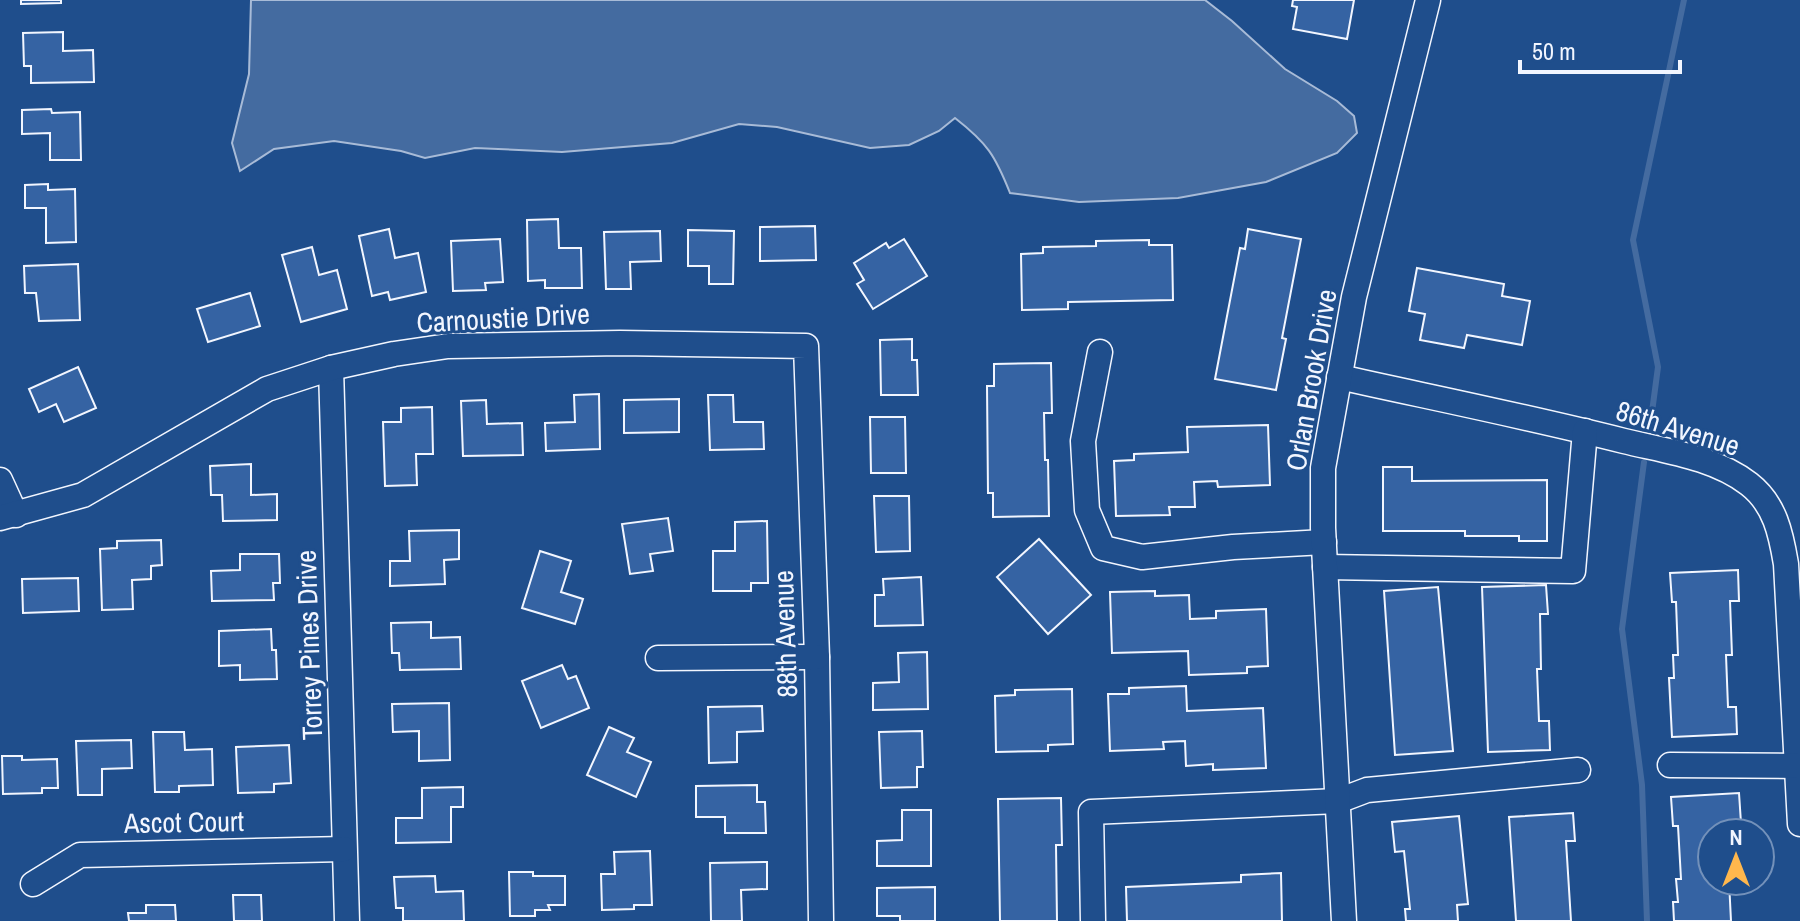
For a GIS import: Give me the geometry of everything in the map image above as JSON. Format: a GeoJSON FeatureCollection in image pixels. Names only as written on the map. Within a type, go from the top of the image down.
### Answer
{"type":"FeatureCollection","features":[{"type":"Feature","properties":{"kind":"street","name":"Orlan Brook Drive"},"geometry":{"type":"LineString","coordinates":[[1344,921],[1324,555],[1323,468],[1354,297],[1428,0]]}},
{"type":"Feature","properties":{"kind":"street","name":"Carnoustie Drive"},"geometry":{"type":"LineString","coordinates":[[8,517],[83,495],[267,389],[331,368],[448,346],[620,343],[806,346]]}},
{"type":"Feature","properties":{"kind":"street","name":"88th Avenue"},"geometry":{"type":"LineString","coordinates":[[806,346],[817,657],[821,921]]}},
{"type":"Feature","properties":{"kind":"street"},"geometry":{"type":"LineString","coordinates":[[1100,352],[1083,441],[1087,510],[1103,548],[1142,557],[1233,547],[1573,571],[1585,431]]}},
{"type":"Feature","properties":{"kind":"street","name":"Torrey Pines Drive"},"geometry":{"type":"LineString","coordinates":[[331,368],[347,921]]}},
{"type":"Feature","properties":{"kind":"street","name":"86th Avenue"},"geometry":{"type":"LineString","coordinates":[[1339,377],[1585,431],[1727,469],[1751,485],[1770,506],[1780,532],[1786,564],[1800,824]]}},
{"type":"Feature","properties":{"kind":"street"},"geometry":{"type":"LineString","coordinates":[[0,480],[8,517]]}},
{"type":"Feature","properties":{"kind":"street"},"geometry":{"type":"LineString","coordinates":[[658,658],[817,657]]}},
{"type":"Feature","properties":{"kind":"street"},"geometry":{"type":"LineString","coordinates":[[1670,765],[1799,766]]}},
{"type":"Feature","properties":{"kind":"street"},"geometry":{"type":"LineString","coordinates":[[1093,921],[1091,812],[1338,801],[1367,790],[1578,770]]}},
{"type":"Feature","properties":{"kind":"street","name":"Ascot Court"},"geometry":{"type":"LineString","coordinates":[[33,884],[80,855],[344,849]]}},
{"type":"Feature","properties":{"kind":"water"},"geometry":{"type":"Polygon","coordinates":[[[251,0],[1205,0],[1285,69],[1337,101],[1354,116],[1357,133],[1337,153],[1266,182],[1178,198],[1079,202],[1010,193],[989,151],[955,118],[939,131],[909,145],[870,148],[777,127],[739,124],[672,143],[562,152],[475,148],[425,158],[401,151],[334,141],[274,149],[240,171],[232,143],[249,74],[251,0]]]}},
{"type":"Feature","properties":{"kind":"building"},"geometry":{"type":"Polygon","coordinates":[[[21,0],[61,0],[61,3],[21,4],[21,0]]]}},
{"type":"Feature","properties":{"kind":"building"},"geometry":{"type":"Polygon","coordinates":[[[1293,0],[1354,0],[1347,39],[1293,29],[1297,7],[1292,6],[1293,0]]]}},
{"type":"Feature","properties":{"kind":"building"},"geometry":{"type":"Polygon","coordinates":[[[63,32],[63,51],[93,50],[94,82],[31,83],[31,66],[24,66],[23,33],[63,32]]]}},
{"type":"Feature","properties":{"kind":"building"},"geometry":{"type":"Polygon","coordinates":[[[51,109],[52,113],[80,112],[81,160],[50,160],[50,133],[22,134],[22,110],[51,109]]]}},
{"type":"Feature","properties":{"kind":"building"},"geometry":{"type":"Polygon","coordinates":[[[48,184],[48,190],[75,189],[76,242],[46,243],[46,208],[25,208],[25,185],[48,184]]]}},
{"type":"Feature","properties":{"kind":"building"},"geometry":{"type":"Polygon","coordinates":[[[558,219],[559,248],[581,248],[582,288],[545,288],[545,280],[528,281],[527,220],[558,219]]]}},
{"type":"Feature","properties":{"kind":"building"},"geometry":{"type":"Polygon","coordinates":[[[815,226],[816,260],[760,261],[760,227],[815,226]]]}},
{"type":"Feature","properties":{"kind":"building"},"geometry":{"type":"Polygon","coordinates":[[[389,229],[395,258],[418,253],[426,292],[390,300],[388,292],[372,296],[359,236],[389,229]]]}},
{"type":"Feature","properties":{"kind":"building"},"geometry":{"type":"Polygon","coordinates":[[[1248,229],[1301,239],[1282,338],[1286,339],[1276,390],[1215,379],[1240,248],[1245,249],[1248,229]]]}},
{"type":"Feature","properties":{"kind":"building"},"geometry":{"type":"Polygon","coordinates":[[[688,230],[734,231],[733,284],[709,284],[709,266],[688,266],[688,230]]]}},
{"type":"Feature","properties":{"kind":"building"},"geometry":{"type":"Polygon","coordinates":[[[660,231],[661,261],[630,262],[631,289],[606,289],[604,232],[660,231]]]}},
{"type":"Feature","properties":{"kind":"building"},"geometry":{"type":"Polygon","coordinates":[[[500,239],[503,282],[485,283],[486,290],[453,291],[451,241],[500,239]]]}},
{"type":"Feature","properties":{"kind":"building"},"geometry":{"type":"Polygon","coordinates":[[[904,239],[927,276],[873,309],[857,284],[864,280],[854,263],[886,243],[889,248],[904,239]]]}},
{"type":"Feature","properties":{"kind":"building"},"geometry":{"type":"Polygon","coordinates":[[[1149,240],[1149,245],[1172,245],[1173,300],[1068,302],[1068,309],[1022,310],[1021,254],[1043,253],[1043,247],[1096,246],[1096,241],[1149,240]]]}},
{"type":"Feature","properties":{"kind":"building"},"geometry":{"type":"Polygon","coordinates":[[[312,247],[319,275],[337,270],[347,309],[301,322],[282,255],[312,247]]]}},
{"type":"Feature","properties":{"kind":"building"},"geometry":{"type":"Polygon","coordinates":[[[78,264],[80,320],[39,321],[36,293],[25,293],[24,266],[78,264]]]}},
{"type":"Feature","properties":{"kind":"building"},"geometry":{"type":"Polygon","coordinates":[[[1417,268],[1504,284],[1502,296],[1530,301],[1522,345],[1467,335],[1464,348],[1420,340],[1425,314],[1409,311],[1417,268]]]}},
{"type":"Feature","properties":{"kind":"building"},"geometry":{"type":"Polygon","coordinates":[[[250,293],[260,326],[208,342],[197,309],[250,293]]]}},
{"type":"Feature","properties":{"kind":"building"},"geometry":{"type":"Polygon","coordinates":[[[912,339],[912,360],[917,360],[918,395],[881,395],[880,340],[912,339]]]}},
{"type":"Feature","properties":{"kind":"building"},"geometry":{"type":"Polygon","coordinates":[[[1051,363],[1052,413],[1044,413],[1049,516],[993,517],[993,493],[988,493],[987,386],[994,386],[994,364],[1051,363]]]}},
{"type":"Feature","properties":{"kind":"building"},"geometry":{"type":"Polygon","coordinates":[[[78,367],[96,408],[64,422],[56,404],[39,412],[29,389],[78,367]]]}},
{"type":"Feature","properties":{"kind":"building"},"geometry":{"type":"Polygon","coordinates":[[[599,394],[600,449],[546,451],[545,423],[575,422],[574,395],[599,394]]]}},
{"type":"Feature","properties":{"kind":"building"},"geometry":{"type":"Polygon","coordinates":[[[708,395],[733,395],[734,422],[763,422],[764,449],[710,450],[708,395]]]}},
{"type":"Feature","properties":{"kind":"building"},"geometry":{"type":"Polygon","coordinates":[[[679,399],[679,432],[624,433],[624,400],[679,399]]]}},
{"type":"Feature","properties":{"kind":"building"},"geometry":{"type":"Polygon","coordinates":[[[486,400],[487,424],[522,423],[523,455],[463,456],[461,401],[486,400]]]}},
{"type":"Feature","properties":{"kind":"building"},"geometry":{"type":"Polygon","coordinates":[[[432,407],[433,454],[416,454],[417,485],[385,486],[383,422],[401,422],[401,408],[432,407]]]}},
{"type":"Feature","properties":{"kind":"building"},"geometry":{"type":"Polygon","coordinates":[[[870,417],[905,417],[906,473],[871,473],[870,417]]]}},
{"type":"Feature","properties":{"kind":"building"},"geometry":{"type":"Polygon","coordinates":[[[1268,425],[1270,485],[1218,487],[1217,481],[1194,482],[1195,507],[1169,507],[1170,515],[1116,516],[1114,461],[1134,460],[1134,454],[1188,452],[1187,427],[1268,425]]]}},
{"type":"Feature","properties":{"kind":"building"},"geometry":{"type":"Polygon","coordinates":[[[251,464],[251,495],[277,494],[277,520],[223,521],[222,495],[211,495],[210,466],[251,464]]]}},
{"type":"Feature","properties":{"kind":"building"},"geometry":{"type":"Polygon","coordinates":[[[1383,467],[1412,467],[1412,481],[1547,480],[1547,541],[1519,541],[1519,536],[1465,536],[1465,531],[1383,531],[1383,467]]]}},
{"type":"Feature","properties":{"kind":"building"},"geometry":{"type":"Polygon","coordinates":[[[874,496],[909,496],[910,551],[876,552],[874,496]]]}},
{"type":"Feature","properties":{"kind":"building"},"geometry":{"type":"Polygon","coordinates":[[[668,518],[673,551],[650,554],[653,571],[630,574],[622,524],[668,518]]]}},
{"type":"Feature","properties":{"kind":"building"},"geometry":{"type":"Polygon","coordinates":[[[767,521],[768,583],[751,583],[751,591],[713,591],[713,551],[735,551],[735,522],[767,521]]]}},
{"type":"Feature","properties":{"kind":"building"},"geometry":{"type":"Polygon","coordinates":[[[459,530],[459,559],[444,560],[445,584],[390,586],[390,561],[410,561],[409,531],[459,530]]]}},
{"type":"Feature","properties":{"kind":"building"},"geometry":{"type":"Polygon","coordinates":[[[1039,539],[1091,595],[1048,634],[997,577],[1039,539]]]}},
{"type":"Feature","properties":{"kind":"building"},"geometry":{"type":"Polygon","coordinates":[[[161,540],[162,565],[151,566],[151,579],[132,580],[133,609],[102,610],[100,549],[117,548],[117,541],[161,540]]]}},
{"type":"Feature","properties":{"kind":"building"},"geometry":{"type":"Polygon","coordinates":[[[540,551],[571,561],[561,592],[583,599],[575,624],[522,608],[540,551]]]}},
{"type":"Feature","properties":{"kind":"building"},"geometry":{"type":"Polygon","coordinates":[[[240,554],[279,554],[280,583],[273,583],[274,600],[212,601],[211,571],[240,570],[240,554]]]}},
{"type":"Feature","properties":{"kind":"building"},"geometry":{"type":"Polygon","coordinates":[[[1738,570],[1739,601],[1730,601],[1732,655],[1726,655],[1728,707],[1736,707],[1737,734],[1672,737],[1669,678],[1674,678],[1673,655],[1678,655],[1676,602],[1672,602],[1670,573],[1738,570]]]}},
{"type":"Feature","properties":{"kind":"building"},"geometry":{"type":"Polygon","coordinates":[[[921,577],[923,625],[875,626],[875,595],[884,595],[883,579],[921,577]]]}},
{"type":"Feature","properties":{"kind":"building"},"geometry":{"type":"Polygon","coordinates":[[[78,578],[79,611],[23,613],[22,579],[78,578]]]}},
{"type":"Feature","properties":{"kind":"building"},"geometry":{"type":"Polygon","coordinates":[[[1546,585],[1548,614],[1540,614],[1541,669],[1537,669],[1539,721],[1549,721],[1550,750],[1488,752],[1482,587],[1546,585]]]}},
{"type":"Feature","properties":{"kind":"building"},"geometry":{"type":"Polygon","coordinates":[[[1438,587],[1453,751],[1395,755],[1384,591],[1438,587]]]}},
{"type":"Feature","properties":{"kind":"building"},"geometry":{"type":"Polygon","coordinates":[[[1155,591],[1155,596],[1189,595],[1190,619],[1216,618],[1216,611],[1266,609],[1268,666],[1247,667],[1247,673],[1189,675],[1188,651],[1112,653],[1110,592],[1155,591]]]}},
{"type":"Feature","properties":{"kind":"building"},"geometry":{"type":"Polygon","coordinates":[[[431,622],[431,638],[460,637],[461,669],[400,670],[399,653],[392,653],[391,623],[431,622]]]}},
{"type":"Feature","properties":{"kind":"building"},"geometry":{"type":"Polygon","coordinates":[[[271,629],[272,650],[276,650],[277,679],[240,680],[240,665],[219,666],[219,631],[271,629]]]}},
{"type":"Feature","properties":{"kind":"building"},"geometry":{"type":"Polygon","coordinates":[[[927,652],[928,709],[873,710],[873,683],[899,682],[898,653],[927,652]]]}},
{"type":"Feature","properties":{"kind":"building"},"geometry":{"type":"Polygon","coordinates":[[[562,665],[568,679],[576,676],[589,708],[541,728],[522,681],[562,665]]]}},
{"type":"Feature","properties":{"kind":"building"},"geometry":{"type":"Polygon","coordinates":[[[1186,686],[1187,711],[1263,708],[1266,768],[1213,770],[1213,764],[1186,766],[1185,741],[1163,742],[1164,749],[1110,751],[1108,694],[1129,694],[1129,688],[1186,686]]]}},
{"type":"Feature","properties":{"kind":"building"},"geometry":{"type":"Polygon","coordinates":[[[1072,689],[1073,744],[1048,745],[1048,751],[996,752],[995,696],[1015,695],[1015,690],[1072,689]]]}},
{"type":"Feature","properties":{"kind":"building"},"geometry":{"type":"Polygon","coordinates":[[[449,703],[450,760],[419,761],[419,731],[393,732],[392,704],[449,703]]]}},
{"type":"Feature","properties":{"kind":"building"},"geometry":{"type":"Polygon","coordinates":[[[762,706],[763,731],[737,732],[737,762],[709,763],[708,707],[762,706]]]}},
{"type":"Feature","properties":{"kind":"building"},"geometry":{"type":"Polygon","coordinates":[[[609,727],[634,738],[627,752],[651,762],[636,797],[587,775],[609,727]]]}},
{"type":"Feature","properties":{"kind":"building"},"geometry":{"type":"Polygon","coordinates":[[[922,731],[923,767],[917,767],[917,787],[881,788],[879,732],[922,731]]]}},
{"type":"Feature","properties":{"kind":"building"},"geometry":{"type":"Polygon","coordinates":[[[153,732],[184,732],[185,750],[212,749],[213,785],[179,786],[179,792],[155,792],[153,732]]]}},
{"type":"Feature","properties":{"kind":"building"},"geometry":{"type":"Polygon","coordinates":[[[131,740],[132,768],[102,769],[102,795],[78,795],[76,741],[131,740]]]}},
{"type":"Feature","properties":{"kind":"building"},"geometry":{"type":"Polygon","coordinates":[[[289,745],[291,783],[274,784],[274,792],[238,793],[236,747],[289,745]]]}},
{"type":"Feature","properties":{"kind":"building"},"geometry":{"type":"Polygon","coordinates":[[[2,756],[22,756],[22,760],[57,759],[58,788],[42,788],[42,793],[3,794],[2,756]]]}},
{"type":"Feature","properties":{"kind":"building"},"geometry":{"type":"Polygon","coordinates":[[[757,785],[757,802],[765,802],[766,833],[725,833],[725,817],[696,817],[696,786],[757,785]]]}},
{"type":"Feature","properties":{"kind":"building"},"geometry":{"type":"Polygon","coordinates":[[[463,787],[463,807],[451,807],[451,842],[396,843],[396,818],[422,818],[422,788],[463,787]]]}},
{"type":"Feature","properties":{"kind":"building"},"geometry":{"type":"Polygon","coordinates":[[[1739,793],[1741,817],[1696,817],[1696,897],[1730,897],[1731,921],[1674,921],[1673,902],[1678,902],[1676,879],[1681,879],[1678,826],[1673,826],[1671,797],[1739,793]]]}},
{"type":"Feature","properties":{"kind":"building"},"geometry":{"type":"Polygon","coordinates":[[[1061,798],[1062,845],[1056,845],[1057,921],[1000,921],[998,799],[1061,798]]]}},
{"type":"Feature","properties":{"kind":"building"},"geometry":{"type":"Polygon","coordinates":[[[902,810],[931,810],[931,866],[877,866],[877,841],[902,840],[902,810]]]}},
{"type":"Feature","properties":{"kind":"building"},"geometry":{"type":"Polygon","coordinates":[[[1573,813],[1575,841],[1566,841],[1571,921],[1516,921],[1509,817],[1573,813]]]}},
{"type":"Feature","properties":{"kind":"building"},"geometry":{"type":"Polygon","coordinates":[[[1459,816],[1468,904],[1457,905],[1458,921],[1406,921],[1405,909],[1410,909],[1404,851],[1395,852],[1392,822],[1459,816]]]}},
{"type":"Feature","properties":{"kind":"building"},"geometry":{"type":"Polygon","coordinates":[[[650,851],[652,905],[602,910],[601,874],[615,874],[614,852],[650,851]]]}},
{"type":"Feature","properties":{"kind":"building"},"geometry":{"type":"Polygon","coordinates":[[[767,862],[767,889],[741,890],[742,921],[711,921],[710,863],[767,862]]]}},
{"type":"Feature","properties":{"kind":"building"},"geometry":{"type":"Polygon","coordinates":[[[509,872],[565,876],[565,905],[548,905],[550,910],[535,910],[535,916],[510,916],[509,872]]]}},
{"type":"Feature","properties":{"kind":"building"},"geometry":{"type":"Polygon","coordinates":[[[1281,873],[1282,921],[1127,921],[1126,887],[1241,882],[1241,875],[1281,873]]]}},
{"type":"Feature","properties":{"kind":"building"},"geometry":{"type":"Polygon","coordinates":[[[435,876],[436,892],[463,891],[464,921],[403,921],[403,908],[396,908],[394,877],[435,876]]]}},
{"type":"Feature","properties":{"kind":"building"},"geometry":{"type":"Polygon","coordinates":[[[935,887],[935,921],[900,921],[900,916],[877,916],[877,888],[935,887]]]}},
{"type":"Feature","properties":{"kind":"building"},"geometry":{"type":"Polygon","coordinates":[[[233,895],[261,895],[262,921],[234,921],[233,895]]]}},
{"type":"Feature","properties":{"kind":"building"},"geometry":{"type":"Polygon","coordinates":[[[146,905],[175,905],[176,921],[129,921],[128,913],[146,913],[146,905]]]}},
{"type":"Feature","properties":{"kind":"waterway"},"geometry":{"type":"LineString","coordinates":[[1650,427],[1658,367],[1633,240],[1684,0]]}},
{"type":"Feature","properties":{"kind":"waterway"},"geometry":{"type":"LineString","coordinates":[[1644,462],[1622,629],[1642,785],[1647,921]]}}]}
